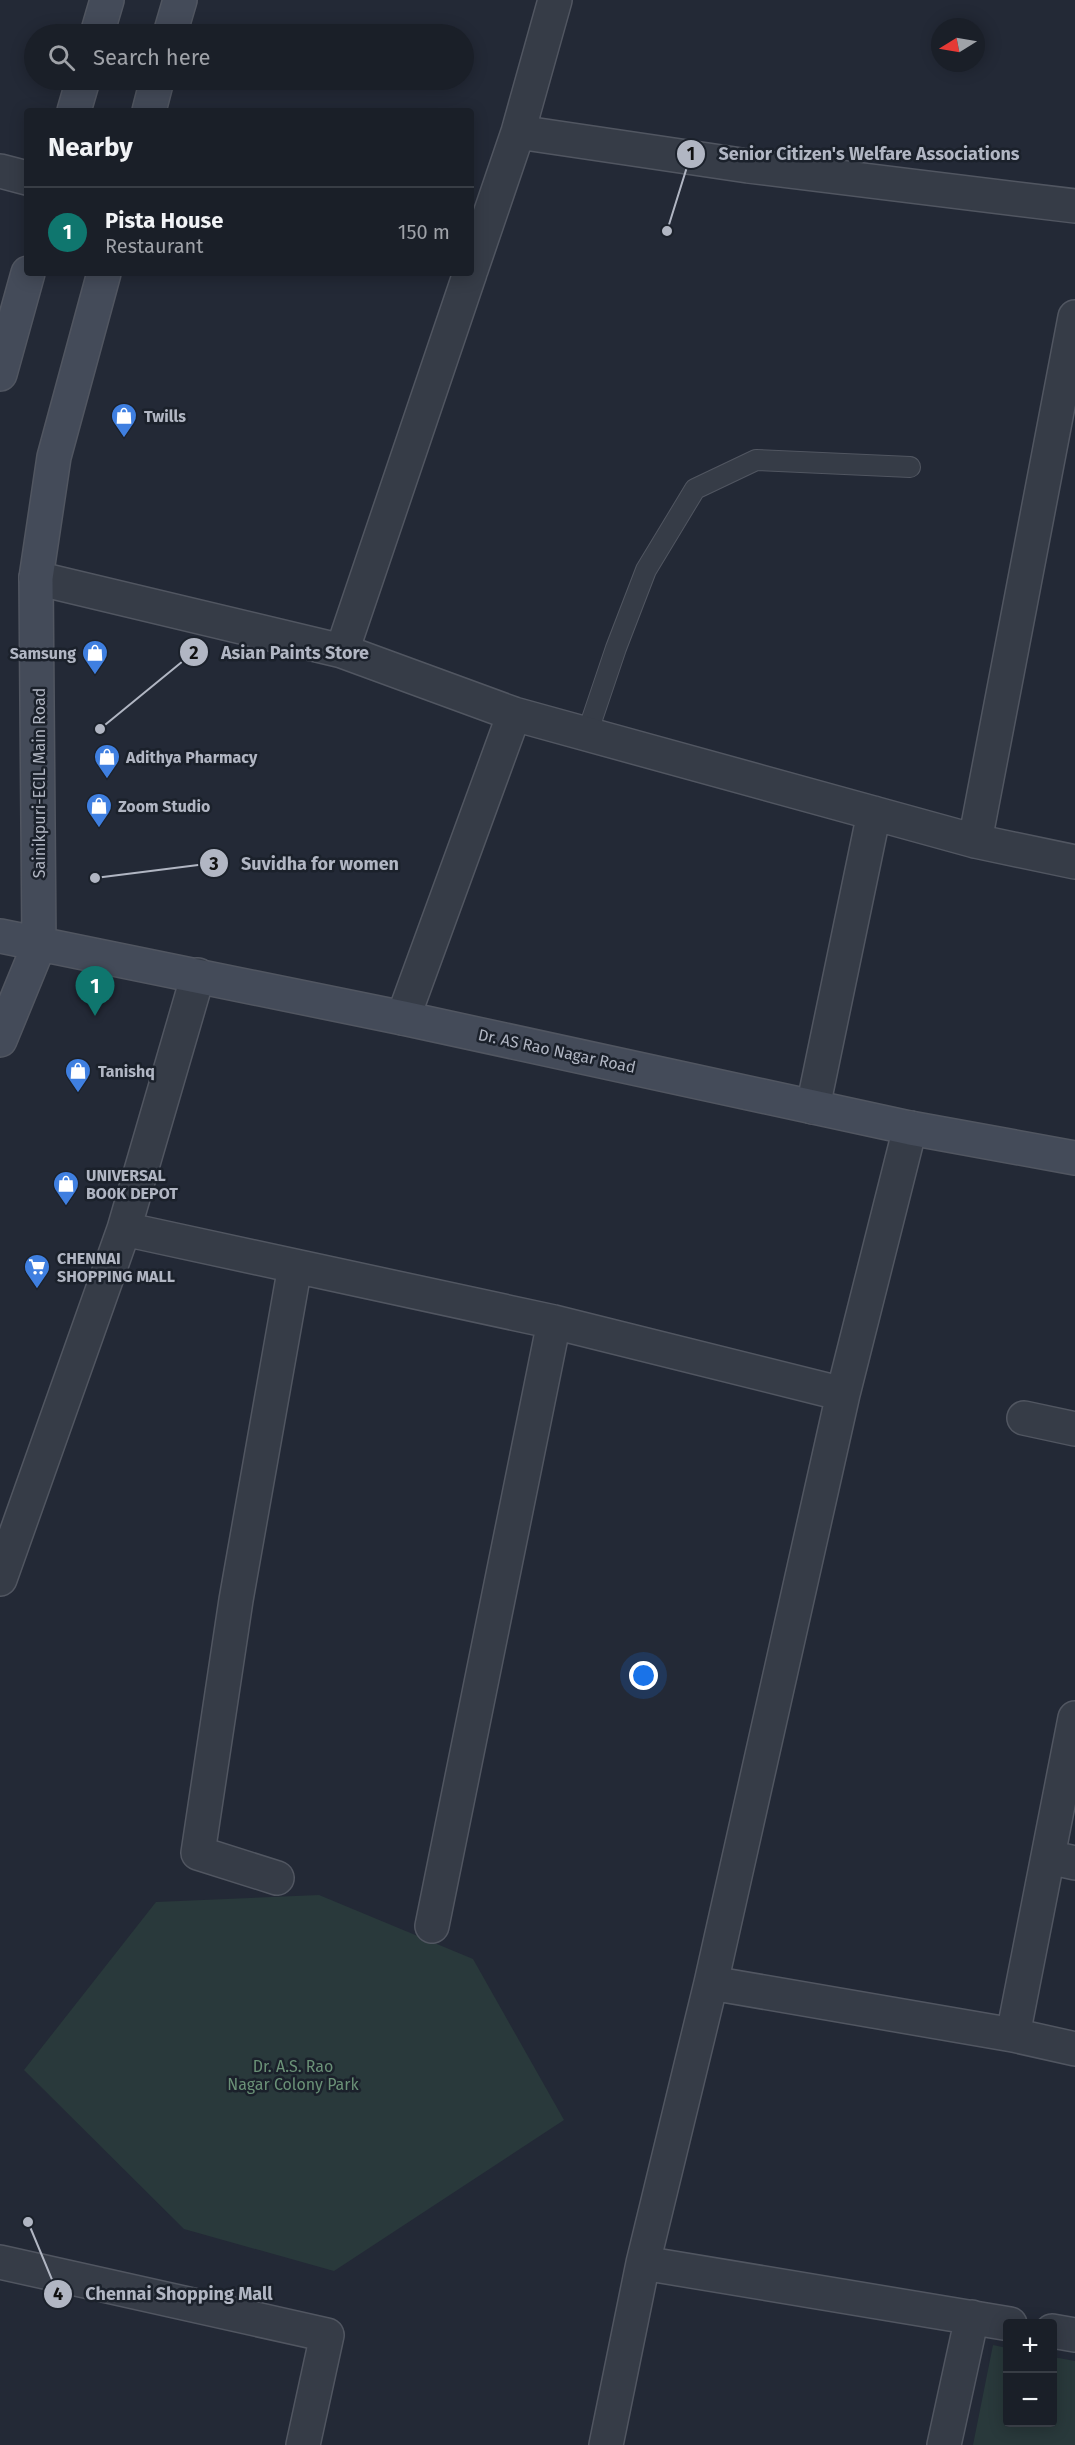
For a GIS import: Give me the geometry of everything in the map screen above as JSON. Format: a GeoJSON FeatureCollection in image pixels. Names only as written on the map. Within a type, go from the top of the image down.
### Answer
{"type":"FeatureCollection","features":[{"type":"Feature","properties":{"kind":"street"},"geometry":{"type":"LineString","coordinates":[[100,24],[107,0]]}},
{"type":"Feature","properties":{"kind":"street"},"geometry":{"type":"LineString","coordinates":[[173,24],[180,0]]}},
{"type":"Feature","properties":{"kind":"street"},"geometry":{"type":"LineString","coordinates":[[474,263],[518,132],[555,0]]}},
{"type":"Feature","properties":{"kind":"street"},"geometry":{"type":"LineString","coordinates":[[75,108],[80,90]]}},
{"type":"Feature","properties":{"kind":"street"},"geometry":{"type":"LineString","coordinates":[[149,108],[155,90]]}},
{"type":"Feature","properties":{"kind":"street"},"geometry":{"type":"LineString","coordinates":[[518,132],[748,166],[1075,206]]}},
{"type":"Feature","properties":{"kind":"street"},"geometry":{"type":"LineString","coordinates":[[0,171],[24,177]]}},
{"type":"Feature","properties":{"kind":"street"},"geometry":{"type":"LineString","coordinates":[[0,374],[27,276]]}},
{"type":"Feature","properties":{"kind":"street","name":"Sainikpuri-ECIL Main Road"},"geometry":{"type":"LineString","coordinates":[[0,1040],[39,945],[36,578],[54,458],[103,276]]}},
{"type":"Feature","properties":{"kind":"street"},"geometry":{"type":"LineString","coordinates":[[342,651],[470,276]]}},
{"type":"Feature","properties":{"kind":"street"},"geometry":{"type":"LineString","coordinates":[[975,841],[1075,318]]}},
{"type":"Feature","properties":{"kind":"street"},"geometry":{"type":"LineString","coordinates":[[36,578],[342,651],[514,714],[975,841],[1075,862]]}},
{"type":"Feature","properties":{"kind":"street"},"geometry":{"type":"LineString","coordinates":[[403,1018],[514,714]]}},
{"type":"Feature","properties":{"kind":"street"},"geometry":{"type":"LineString","coordinates":[[813,1107],[874,813]]}},
{"type":"Feature","properties":{"kind":"street","name":"Dr. AS Rao Nagar Road"},"geometry":{"type":"LineString","coordinates":[[0,936],[403,1018],[910,1128],[1075,1158]]}},
{"type":"Feature","properties":{"kind":"street"},"geometry":{"type":"LineString","coordinates":[[0,1579],[124,1228],[198,975]]}},
{"type":"Feature","properties":{"kind":"street"},"geometry":{"type":"LineString","coordinates":[[606,2445],[644,2263],[711,1983],[843,1394],[910,1128]]}},
{"type":"Feature","properties":{"kind":"street"},"geometry":{"type":"LineString","coordinates":[[124,1228],[554,1322],[843,1394]]}},
{"type":"Feature","properties":{"kind":"street"},"geometry":{"type":"LineString","coordinates":[[277,1878],[198,1853],[236,1600],[296,1266]]}},
{"type":"Feature","properties":{"kind":"street"},"geometry":{"type":"LineString","coordinates":[[432,1926],[554,1322]]}},
{"type":"Feature","properties":{"kind":"street"},"geometry":{"type":"LineString","coordinates":[[1024,1418],[1075,1429]]}},
{"type":"Feature","properties":{"kind":"street"},"geometry":{"type":"LineString","coordinates":[[1013,2036],[1062,1860],[1075,1718]]}},
{"type":"Feature","properties":{"kind":"street"},"geometry":{"type":"LineString","coordinates":[[711,1983],[1075,2049]]}},
{"type":"Feature","properties":{"kind":"street"},"geometry":{"type":"LineString","coordinates":[[0,2262],[327,2335],[303,2445]]}},
{"type":"Feature","properties":{"kind":"street"},"geometry":{"type":"LineString","coordinates":[[644,2263],[1003,2323]]}},
{"type":"Feature","properties":{"kind":"street"},"geometry":{"type":"LineString","coordinates":[[944,2445],[972,2317]]}},
{"type":"Feature","properties":{"kind":"street"},"geometry":{"type":"LineString","coordinates":[[1057,2332],[1075,2335]]}},
{"type":"Feature","properties":{"kind":"lane"},"geometry":{"type":"LineString","coordinates":[[587,734],[645,570],[695,489],[756,460],[910,467]]}},
{"type":"Feature","properties":{"kind":"green space","name":"Dr. A.S. Rao Nagar Colony Park"},"geometry":{"type":"Polygon","coordinates":[[[319,1895],[473,1959],[564,2120],[334,2271],[184,2229],[24,2070],[156,1902],[319,1895]]]}},
{"type":"Feature","properties":{"kind":"green space"},"geometry":{"type":"Polygon","coordinates":[[[993,2345],[1003,2347],[1003,2427],[1057,2427],[1057,2358],[1075,2361],[1075,2445],[973,2445],[993,2345]]]}},
{"type":"Feature","properties":{"kind":"place","name":"Senior Citizen's Welfare Associations"},"geometry":{"type":"Point","coordinates":[667,231]}},
{"type":"Feature","properties":{"kind":"place","name":"Twills"},"geometry":{"type":"Point","coordinates":[124,439]}},
{"type":"Feature","properties":{"kind":"place","name":"Samsung"},"geometry":{"type":"Point","coordinates":[95,676]}},
{"type":"Feature","properties":{"kind":"place","name":"Asian Paints Store"},"geometry":{"type":"Point","coordinates":[100,729]}},
{"type":"Feature","properties":{"kind":"place","name":"Adithya Pharmacy"},"geometry":{"type":"Point","coordinates":[107,780]}},
{"type":"Feature","properties":{"kind":"place","name":"Zoom Studio"},"geometry":{"type":"Point","coordinates":[99,829]}},
{"type":"Feature","properties":{"kind":"place","name":"Suvidha for women"},"geometry":{"type":"Point","coordinates":[95,878]}},
{"type":"Feature","properties":{"kind":"place","name":"Pista House"},"geometry":{"type":"Point","coordinates":[95,1016]}},
{"type":"Feature","properties":{"kind":"place","name":"Tanishq"},"geometry":{"type":"Point","coordinates":[78,1094]}},
{"type":"Feature","properties":{"kind":"place","name":"UNIVERSAL BO0K DEPOT"},"geometry":{"type":"Point","coordinates":[66,1207]}},
{"type":"Feature","properties":{"kind":"place","name":"CHENNAI SHOPPING MALL"},"geometry":{"type":"Point","coordinates":[37,1290]}},
{"type":"Feature","properties":{"kind":"place","name":"Chennai Shopping Mall"},"geometry":{"type":"Point","coordinates":[28,2222]}}]}
